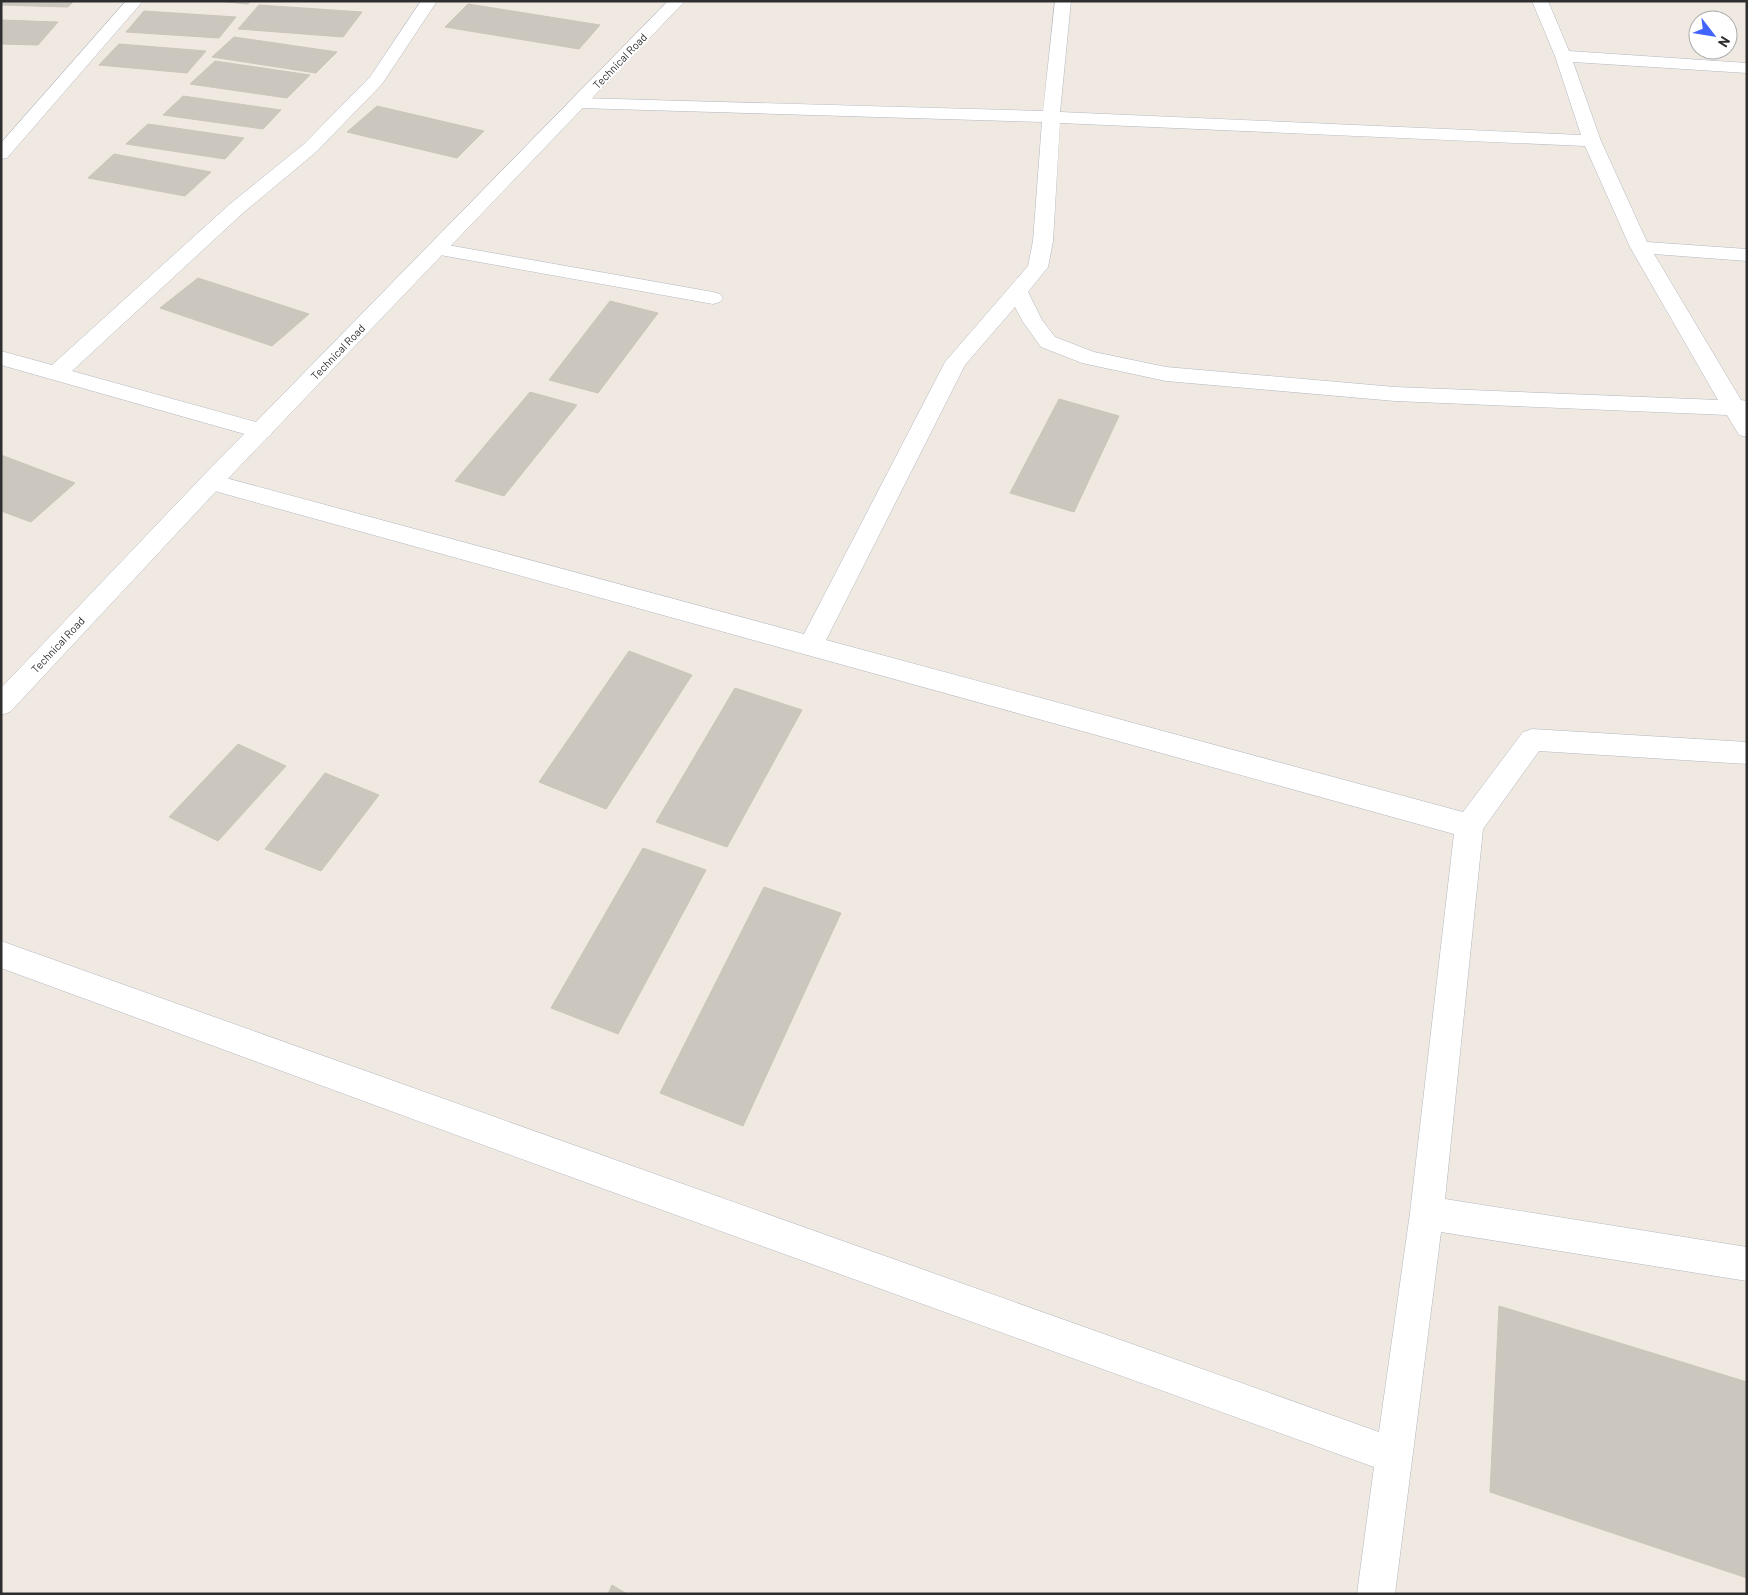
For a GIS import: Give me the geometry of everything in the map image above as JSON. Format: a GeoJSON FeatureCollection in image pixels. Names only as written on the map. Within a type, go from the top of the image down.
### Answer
{"type":"FeatureCollection","features":[{"type":"Feature","properties":{"kind":"street"},"geometry":{"type":"LineString","coordinates":[[1,154],[135,1]]}},
{"type":"Feature","properties":{"kind":"street"},"geometry":{"type":"LineString","coordinates":[[56,373],[236,208],[310,148],[376,80],[429,1]]}},
{"type":"Feature","properties":{"kind":"street","name":"Technical Road"},"geometry":{"type":"LineString","coordinates":[[1,705],[210,482],[262,431],[677,1]]}},
{"type":"Feature","properties":{"kind":"street"},"geometry":{"type":"LineString","coordinates":[[812,645],[956,362],[1038,267],[1043,241],[1051,117],[1063,1]]}},
{"type":"Feature","properties":{"kind":"street"},"geometry":{"type":"LineString","coordinates":[[1540,1],[1564,56],[1592,141],[1640,246],[1740,408],[1747,430]]}},
{"type":"Feature","properties":{"kind":"street"},"geometry":{"type":"LineString","coordinates":[[1564,56],[1747,68]]}},
{"type":"Feature","properties":{"kind":"street"},"geometry":{"type":"LineString","coordinates":[[580,103],[1051,117],[1592,141]]}},
{"type":"Feature","properties":{"kind":"street"},"geometry":{"type":"LineString","coordinates":[[1640,246],[1747,254]]}},
{"type":"Feature","properties":{"kind":"street"},"geometry":{"type":"LineString","coordinates":[[436,249],[713,298]]}},
{"type":"Feature","properties":{"kind":"street"},"geometry":{"type":"LineString","coordinates":[[1018,292],[1033,322],[1048,342],[1089,358],[1166,374],[1395,394],[1740,408]]}},
{"type":"Feature","properties":{"kind":"street"},"geometry":{"type":"LineString","coordinates":[[1,358],[262,431]]}},
{"type":"Feature","properties":{"kind":"street"},"geometry":{"type":"LineString","coordinates":[[210,482],[1469,826]]}},
{"type":"Feature","properties":{"kind":"street"},"geometry":{"type":"LineString","coordinates":[[1376,1594],[1428,1213],[1469,826],[1532,740],[1747,752]]}},
{"type":"Feature","properties":{"kind":"street"},"geometry":{"type":"LineString","coordinates":[[1,954],[1394,1456]]}},
{"type":"Feature","properties":{"kind":"street"},"geometry":{"type":"LineString","coordinates":[[1428,1213],[1747,1264]]}},
{"type":"Feature","properties":{"kind":"building"},"geometry":{"type":"Polygon","coordinates":[[[1,1],[74,1],[68,7],[1,5],[1,1]]]}},
{"type":"Feature","properties":{"kind":"building"},"geometry":{"type":"Polygon","coordinates":[[[214,1],[251,1],[248,4],[214,1]]]}},
{"type":"Feature","properties":{"kind":"building"},"geometry":{"type":"Polygon","coordinates":[[[468,4],[600,25],[579,49],[445,27],[468,4]]]}},
{"type":"Feature","properties":{"kind":"building"},"geometry":{"type":"Polygon","coordinates":[[[259,5],[362,12],[343,37],[238,29],[259,5]]]}},
{"type":"Feature","properties":{"kind":"building"},"geometry":{"type":"Polygon","coordinates":[[[144,11],[236,17],[219,38],[126,32],[144,11]]]}},
{"type":"Feature","properties":{"kind":"building"},"geometry":{"type":"Polygon","coordinates":[[[1,20],[58,22],[38,45],[1,44],[1,20]]]}},
{"type":"Feature","properties":{"kind":"building"},"geometry":{"type":"Polygon","coordinates":[[[234,37],[337,52],[316,73],[212,57],[234,37]]]}},
{"type":"Feature","properties":{"kind":"building"},"geometry":{"type":"Polygon","coordinates":[[[119,44],[206,51],[187,73],[99,65],[119,44]]]}},
{"type":"Feature","properties":{"kind":"building"},"geometry":{"type":"Polygon","coordinates":[[[215,61],[310,75],[287,98],[190,84],[215,61]]]}},
{"type":"Feature","properties":{"kind":"building"},"geometry":{"type":"Polygon","coordinates":[[[183,96],[281,110],[263,129],[163,115],[183,96]]]}},
{"type":"Feature","properties":{"kind":"building"},"geometry":{"type":"Polygon","coordinates":[[[377,106],[484,131],[457,158],[347,132],[377,106]]]}},
{"type":"Feature","properties":{"kind":"building"},"geometry":{"type":"Polygon","coordinates":[[[148,124],[244,138],[225,159],[126,144],[148,124]]]}},
{"type":"Feature","properties":{"kind":"building"},"geometry":{"type":"Polygon","coordinates":[[[114,154],[211,172],[185,196],[88,178],[114,154]]]}},
{"type":"Feature","properties":{"kind":"building"},"geometry":{"type":"Polygon","coordinates":[[[198,278],[309,314],[272,346],[160,308],[198,278]]]}},
{"type":"Feature","properties":{"kind":"building"},"geometry":{"type":"Polygon","coordinates":[[[610,301],[658,313],[598,393],[549,380],[610,301]]]}},
{"type":"Feature","properties":{"kind":"building"},"geometry":{"type":"Polygon","coordinates":[[[530,392],[577,405],[504,496],[455,481],[530,392]]]}},
{"type":"Feature","properties":{"kind":"building"},"geometry":{"type":"Polygon","coordinates":[[[1059,399],[1119,416],[1074,512],[1010,493],[1059,399]]]}},
{"type":"Feature","properties":{"kind":"building"},"geometry":{"type":"Polygon","coordinates":[[[1,455],[75,483],[31,522],[1,511],[1,455]]]}},
{"type":"Feature","properties":{"kind":"building"},"geometry":{"type":"Polygon","coordinates":[[[629,651],[692,675],[606,809],[539,782],[629,651]]]}},
{"type":"Feature","properties":{"kind":"building"},"geometry":{"type":"Polygon","coordinates":[[[735,688],[802,710],[727,847],[656,822],[735,688]]]}},
{"type":"Feature","properties":{"kind":"building"},"geometry":{"type":"Polygon","coordinates":[[[238,744],[286,766],[218,841],[169,817],[238,744]]]}},
{"type":"Feature","properties":{"kind":"building"},"geometry":{"type":"Polygon","coordinates":[[[325,773],[379,795],[321,871],[265,849],[325,773]]]}},
{"type":"Feature","properties":{"kind":"building"},"geometry":{"type":"Polygon","coordinates":[[[643,848],[706,870],[618,1034],[551,1008],[643,848]]]}},
{"type":"Feature","properties":{"kind":"building"},"geometry":{"type":"Polygon","coordinates":[[[764,887],[841,913],[743,1126],[660,1093],[764,887]]]}},
{"type":"Feature","properties":{"kind":"building"},"geometry":{"type":"Polygon","coordinates":[[[1499,1306],[1747,1382],[1747,1578],[1490,1492],[1499,1306]]]}},
{"type":"Feature","properties":{"kind":"building"},"geometry":{"type":"Polygon","coordinates":[[[612,1585],[627,1594],[608,1594],[612,1585]]]}}]}
